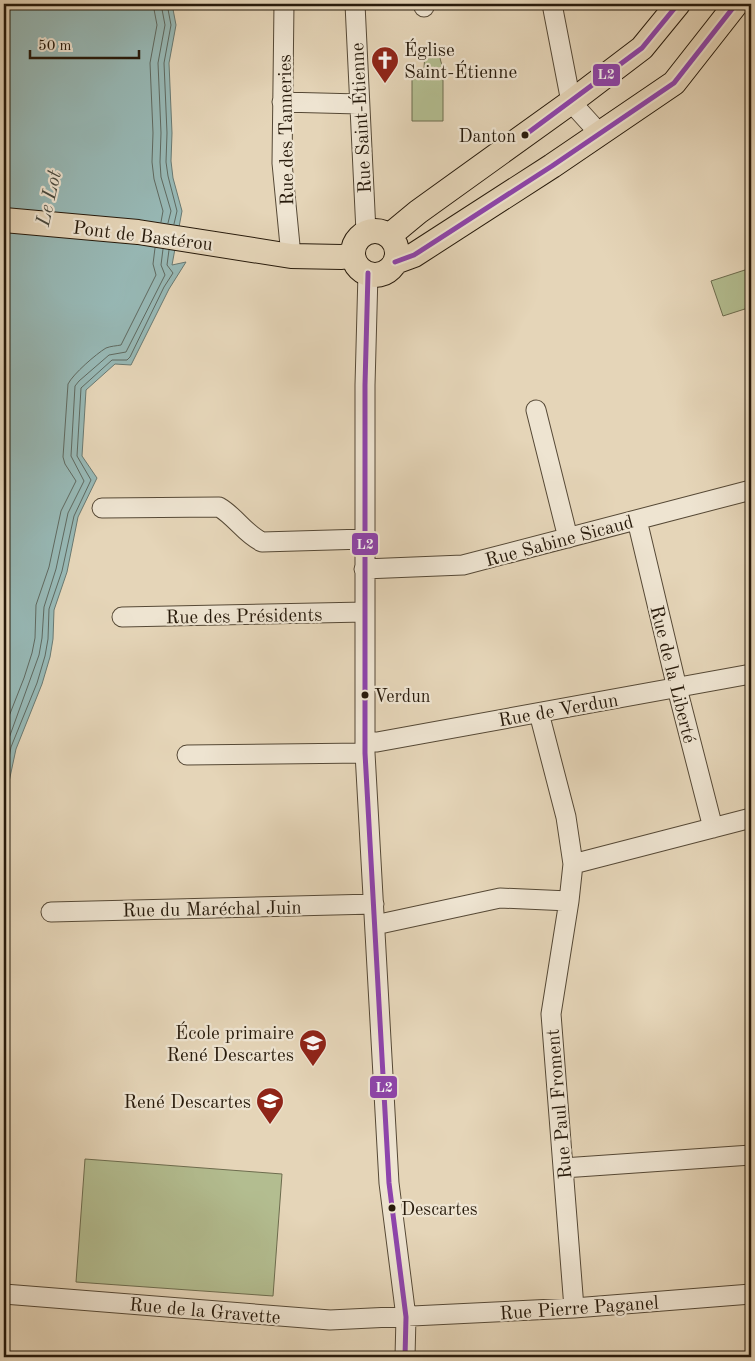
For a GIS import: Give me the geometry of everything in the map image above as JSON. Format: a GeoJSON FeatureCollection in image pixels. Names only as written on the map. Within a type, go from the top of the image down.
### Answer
{"type":"FeatureCollection","features":[{"type":"Feature","properties":{"kind":"main road"},"geometry":{"type":"LineString","coordinates":[[389,236],[418,212],[571,102],[642,48],[678,4]]}},
{"type":"Feature","properties":{"kind":"main road"},"geometry":{"type":"LineString","coordinates":[[394,262],[414,256],[674,83],[736,4]]}},
{"type":"Feature","properties":{"kind":"main road","name":"Pont de Bastérou"},"geometry":{"type":"LineString","coordinates":[[4,220],[138,232],[291,256],[342,258],[353,254]]}},
{"type":"Feature","properties":{"kind":"main road"},"geometry":{"type":"LineString","coordinates":[[378,231],[389,236],[396,248],[394,262],[391,267],[380,274],[368,273],[358,266],[353,254],[356,241],[366,232],[378,231]]}},
{"type":"Feature","properties":{"kind":"street","name":"Rue des Tanneries"},"geometry":{"type":"LineString","coordinates":[[284,4],[282,163],[291,256]]}},
{"type":"Feature","properties":{"kind":"street","name":"Rue Saint-Étienne"},"geometry":{"type":"LineString","coordinates":[[355,4],[366,232]]}},
{"type":"Feature","properties":{"kind":"street"},"geometry":{"type":"LineString","coordinates":[[552,4],[571,102],[600,134]]}},
{"type":"Feature","properties":{"kind":"street"},"geometry":{"type":"LineString","coordinates":[[282,102],[359,104]]}},
{"type":"Feature","properties":{"kind":"street"},"geometry":{"type":"LineString","coordinates":[[368,273],[364,385],[365,747],[389,1183],[406,1317],[405,1357]]}},
{"type":"Feature","properties":{"kind":"street"},"geometry":{"type":"LineString","coordinates":[[536,410],[568,538]]}},
{"type":"Feature","properties":{"kind":"street","name":"Rue Sabine Sicaud"},"geometry":{"type":"LineString","coordinates":[[364,569],[463,565],[751,490]]}},
{"type":"Feature","properties":{"kind":"street"},"geometry":{"type":"LineString","coordinates":[[102,508],[218,507],[226,511],[254,538],[262,542],[365,539]]}},
{"type":"Feature","properties":{"kind":"street","name":"Rue de la Liberté"},"geometry":{"type":"LineString","coordinates":[[637,520],[713,828]]}},
{"type":"Feature","properties":{"kind":"street","name":"Rue des Présidents"},"geometry":{"type":"LineString","coordinates":[[122,617],[366,612]]}},
{"type":"Feature","properties":{"kind":"street","name":"Rue de Verdun"},"geometry":{"type":"LineString","coordinates":[[187,755],[365,747],[377,742],[751,674]]}},
{"type":"Feature","properties":{"kind":"street"},"geometry":{"type":"LineString","coordinates":[[539,713],[566,817],[573,864],[751,818]]}},
{"type":"Feature","properties":{"kind":"street","name":"Rue Paul Froment"},"geometry":{"type":"LineString","coordinates":[[573,864],[551,1014],[574,1308]]}},
{"type":"Feature","properties":{"kind":"street"},"geometry":{"type":"LineString","coordinates":[[375,925],[500,898],[569,901]]}},
{"type":"Feature","properties":{"kind":"street","name":"Rue du Maréchal Juin"},"geometry":{"type":"LineString","coordinates":[[51,912],[374,904]]}},
{"type":"Feature","properties":{"kind":"street"},"geometry":{"type":"LineString","coordinates":[[563,1168],[751,1155]]}},
{"type":"Feature","properties":{"kind":"street","name":"Rue de la Gravette"},"geometry":{"type":"LineString","coordinates":[[4,1294],[330,1320],[406,1317]]}},
{"type":"Feature","properties":{"kind":"street","name":"Rue Pierre Paganel"},"geometry":{"type":"LineString","coordinates":[[406,1317],[574,1308],[751,1294]]}},
{"type":"Feature","properties":{"kind":"green space"},"geometry":{"type":"Polygon","coordinates":[[[425,50],[438,51],[443,69],[443,121],[412,121],[412,69],[424,69],[425,50]]]}},
{"type":"Feature","properties":{"kind":"green space"},"geometry":{"type":"Polygon","coordinates":[[[751,268],[751,307],[723,316],[711,281],[751,268]]]}},
{"type":"Feature","properties":{"kind":"green space"},"geometry":{"type":"Polygon","coordinates":[[[85,1159],[282,1174],[273,1296],[76,1282],[85,1159]]]}},
{"type":"Feature","properties":{"kind":"water","name":"Le Lot"},"geometry":{"type":"Polygon","coordinates":[[[4,4],[172,4],[176,25],[169,63],[172,133],[171,161],[173,178],[182,211],[172,265],[186,262],[169,289],[131,365],[115,364],[86,390],[82,456],[97,478],[78,517],[67,572],[54,610],[50,657],[42,684],[16,749],[4,801],[4,4]]]}},
{"type":"Feature","properties":{"kind":"transit line","name":"L2"},"geometry":{"type":"LineString","coordinates":[[525,135],[642,48],[678,4]]}},
{"type":"Feature","properties":{"kind":"transit line","name":"L2"},"geometry":{"type":"LineString","coordinates":[[395,262],[414,255],[552,166],[674,83],[736,4]]}},
{"type":"Feature","properties":{"kind":"transit line","name":"L2"},"geometry":{"type":"LineString","coordinates":[[368,273],[365,385],[365,753],[389,1183],[406,1317],[405,1357]]}},
{"type":"Feature","properties":{"kind":"place","name":"Église Saint-Étienne"},"geometry":{"type":"Point","coordinates":[385,84]}},
{"type":"Feature","properties":{"kind":"place","name":"Danton"},"geometry":{"type":"Point","coordinates":[525,135]}},
{"type":"Feature","properties":{"kind":"place","name":"Verdun"},"geometry":{"type":"Point","coordinates":[365,695]}},
{"type":"Feature","properties":{"kind":"place","name":"École primaire René Descartes"},"geometry":{"type":"Point","coordinates":[313,1067]}},
{"type":"Feature","properties":{"kind":"place","name":"René Descartes"},"geometry":{"type":"Point","coordinates":[270,1125]}},
{"type":"Feature","properties":{"kind":"place","name":"Descartes"},"geometry":{"type":"Point","coordinates":[392,1208]}}]}
